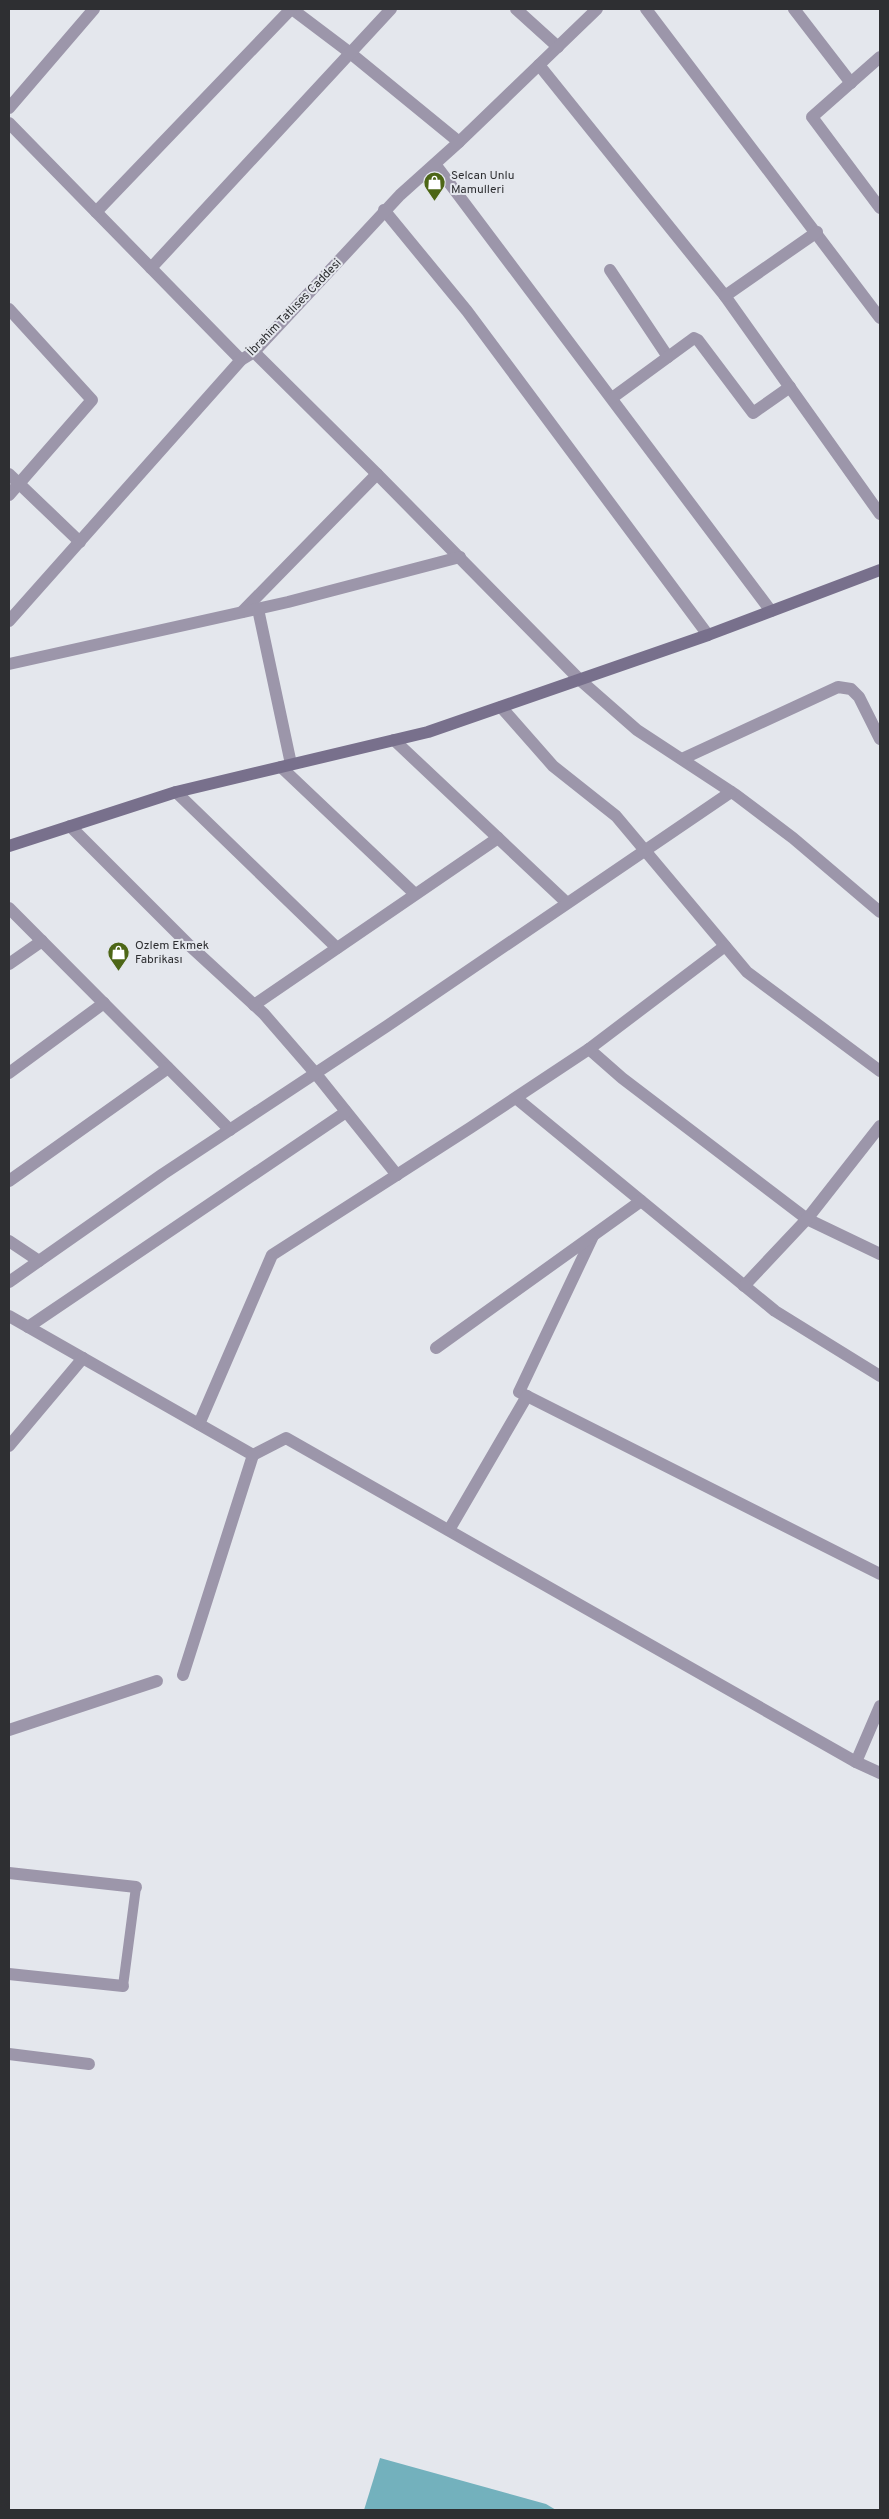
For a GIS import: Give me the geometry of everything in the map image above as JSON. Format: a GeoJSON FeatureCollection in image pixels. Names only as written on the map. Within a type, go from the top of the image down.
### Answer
{"type":"FeatureCollection","features":[{"type":"Feature","properties":{"kind":"main road"},"geometry":{"type":"LineString","coordinates":[[9,846],[176,792],[428,732],[708,635],[880,570]]}},
{"type":"Feature","properties":{"kind":"street"},"geometry":{"type":"LineString","coordinates":[[9,108],[94,9]]}},
{"type":"Feature","properties":{"kind":"street"},"geometry":{"type":"LineString","coordinates":[[96,212],[292,9],[349,52],[459,142]]}},
{"type":"Feature","properties":{"kind":"street"},"geometry":{"type":"LineString","coordinates":[[151,268],[349,52],[391,9]]}},
{"type":"Feature","properties":{"kind":"street"},"geometry":{"type":"LineString","coordinates":[[516,9],[558,47]]}},
{"type":"Feature","properties":{"kind":"street","name":"İbrahim Tatlıses Caddesi"},"geometry":{"type":"LineString","coordinates":[[9,621],[241,360],[254,352],[384,210],[459,142],[597,9]]}},
{"type":"Feature","properties":{"kind":"street"},"geometry":{"type":"LineString","coordinates":[[646,9],[817,232],[880,318]]}},
{"type":"Feature","properties":{"kind":"street"},"geometry":{"type":"LineString","coordinates":[[794,9],[851,83]]}},
{"type":"Feature","properties":{"kind":"street"},"geometry":{"type":"LineString","coordinates":[[880,56],[812,117],[880,208]]}},
{"type":"Feature","properties":{"kind":"street"},"geometry":{"type":"LineString","coordinates":[[539,65],[725,296],[880,514]]}},
{"type":"Feature","properties":{"kind":"street"},"geometry":{"type":"LineString","coordinates":[[9,124],[241,360]]}},
{"type":"Feature","properties":{"kind":"street"},"geometry":{"type":"LineString","coordinates":[[435,164],[771,611]]}},
{"type":"Feature","properties":{"kind":"street"},"geometry":{"type":"LineString","coordinates":[[384,210],[468,311],[708,635]]}},
{"type":"Feature","properties":{"kind":"street"},"geometry":{"type":"LineString","coordinates":[[725,296],[817,232]]}},
{"type":"Feature","properties":{"kind":"street"},"geometry":{"type":"LineString","coordinates":[[610,270],[668,357]]}},
{"type":"Feature","properties":{"kind":"street"},"geometry":{"type":"LineString","coordinates":[[9,309],[92,400],[9,495]]}},
{"type":"Feature","properties":{"kind":"street"},"geometry":{"type":"LineString","coordinates":[[612,398],[694,338],[698,340],[753,413],[790,387]]}},
{"type":"Feature","properties":{"kind":"street"},"geometry":{"type":"LineString","coordinates":[[254,352],[460,557],[580,680],[637,730],[731,792],[793,838],[880,912]]}},
{"type":"Feature","properties":{"kind":"street"},"geometry":{"type":"LineString","coordinates":[[9,474],[80,542]]}},
{"type":"Feature","properties":{"kind":"street"},"geometry":{"type":"LineString","coordinates":[[242,612],[377,474]]}},
{"type":"Feature","properties":{"kind":"street"},"geometry":{"type":"LineString","coordinates":[[9,664],[258,609],[460,557]]}},
{"type":"Feature","properties":{"kind":"street"},"geometry":{"type":"LineString","coordinates":[[258,609],[286,766],[415,894]]}},
{"type":"Feature","properties":{"kind":"street"},"geometry":{"type":"LineString","coordinates":[[682,759],[838,687],[851,688],[858,697],[880,739]]}},
{"type":"Feature","properties":{"kind":"street"},"geometry":{"type":"LineString","coordinates":[[501,707],[552,766],[616,816],[747,972],[880,1071]]}},
{"type":"Feature","properties":{"kind":"street"},"geometry":{"type":"LineString","coordinates":[[394,740],[567,903]]}},
{"type":"Feature","properties":{"kind":"street"},"geometry":{"type":"LineString","coordinates":[[176,792],[337,948]]}},
{"type":"Feature","properties":{"kind":"street"},"geometry":{"type":"LineString","coordinates":[[9,1282],[230,1130],[316,1074],[731,792]]}},
{"type":"Feature","properties":{"kind":"street"},"geometry":{"type":"LineString","coordinates":[[70,826],[189,945],[254,1005],[316,1074],[397,1175]]}},
{"type":"Feature","properties":{"kind":"street"},"geometry":{"type":"LineString","coordinates":[[254,1005],[498,838]]}},
{"type":"Feature","properties":{"kind":"street"},"geometry":{"type":"LineString","coordinates":[[9,908],[230,1130]]}},
{"type":"Feature","properties":{"kind":"street"},"geometry":{"type":"LineString","coordinates":[[9,964],[42,941]]}},
{"type":"Feature","properties":{"kind":"street"},"geometry":{"type":"LineString","coordinates":[[199,1424],[272,1255],[589,1049],[725,946]]}},
{"type":"Feature","properties":{"kind":"street"},"geometry":{"type":"LineString","coordinates":[[9,1074],[104,1003]]}},
{"type":"Feature","properties":{"kind":"street"},"geometry":{"type":"LineString","coordinates":[[589,1049],[622,1078],[807,1219],[880,1254]]}},
{"type":"Feature","properties":{"kind":"street"},"geometry":{"type":"LineString","coordinates":[[9,1181],[168,1068]]}},
{"type":"Feature","properties":{"kind":"street"},"geometry":{"type":"LineString","coordinates":[[516,1098],[775,1311],[880,1376]]}},
{"type":"Feature","properties":{"kind":"street"},"geometry":{"type":"LineString","coordinates":[[28,1327],[346,1112]]}},
{"type":"Feature","properties":{"kind":"street"},"geometry":{"type":"LineString","coordinates":[[744,1286],[807,1219],[880,1126]]}},
{"type":"Feature","properties":{"kind":"street"},"geometry":{"type":"LineString","coordinates":[[436,1348],[641,1201]]}},
{"type":"Feature","properties":{"kind":"street"},"geometry":{"type":"LineString","coordinates":[[593,1236],[519,1392],[880,1574]]}},
{"type":"Feature","properties":{"kind":"street"},"geometry":{"type":"LineString","coordinates":[[9,1241],[39,1261]]}},
{"type":"Feature","properties":{"kind":"street"},"geometry":{"type":"LineString","coordinates":[[9,1316],[253,1455]]}},
{"type":"Feature","properties":{"kind":"street"},"geometry":{"type":"LineString","coordinates":[[9,1446],[83,1358]]}},
{"type":"Feature","properties":{"kind":"street"},"geometry":{"type":"LineString","coordinates":[[449,1530],[527,1396]]}},
{"type":"Feature","properties":{"kind":"street"},"geometry":{"type":"LineString","coordinates":[[183,1675],[253,1455],[286,1438],[856,1762],[880,1773]]}},
{"type":"Feature","properties":{"kind":"street"},"geometry":{"type":"LineString","coordinates":[[9,1730],[157,1681]]}},
{"type":"Feature","properties":{"kind":"street"},"geometry":{"type":"LineString","coordinates":[[856,1762],[880,1706]]}},
{"type":"Feature","properties":{"kind":"street"},"geometry":{"type":"LineString","coordinates":[[9,1873],[136,1887]]}},
{"type":"Feature","properties":{"kind":"street"},"geometry":{"type":"LineString","coordinates":[[9,1974],[124,1986]]}},
{"type":"Feature","properties":{"kind":"street"},"geometry":{"type":"LineString","coordinates":[[9,2054],[89,2064]]}},
{"type":"Feature","properties":{"kind":"lane"},"geometry":{"type":"LineString","coordinates":[[124,1986],[136,1887]]}},
{"type":"Feature","properties":{"kind":"water"},"geometry":{"type":"Polygon","coordinates":[[[380,2458],[546,2504],[556,2510],[364,2510],[380,2458]]]}},
{"type":"Feature","properties":{"kind":"place","name":"Selcan Unlu Mamulleri"},"geometry":{"type":"Point","coordinates":[435,201]}},
{"type":"Feature","properties":{"kind":"place","name":"Ozlem Ekmek Fabrikası"},"geometry":{"type":"Point","coordinates":[119,971]}}]}
